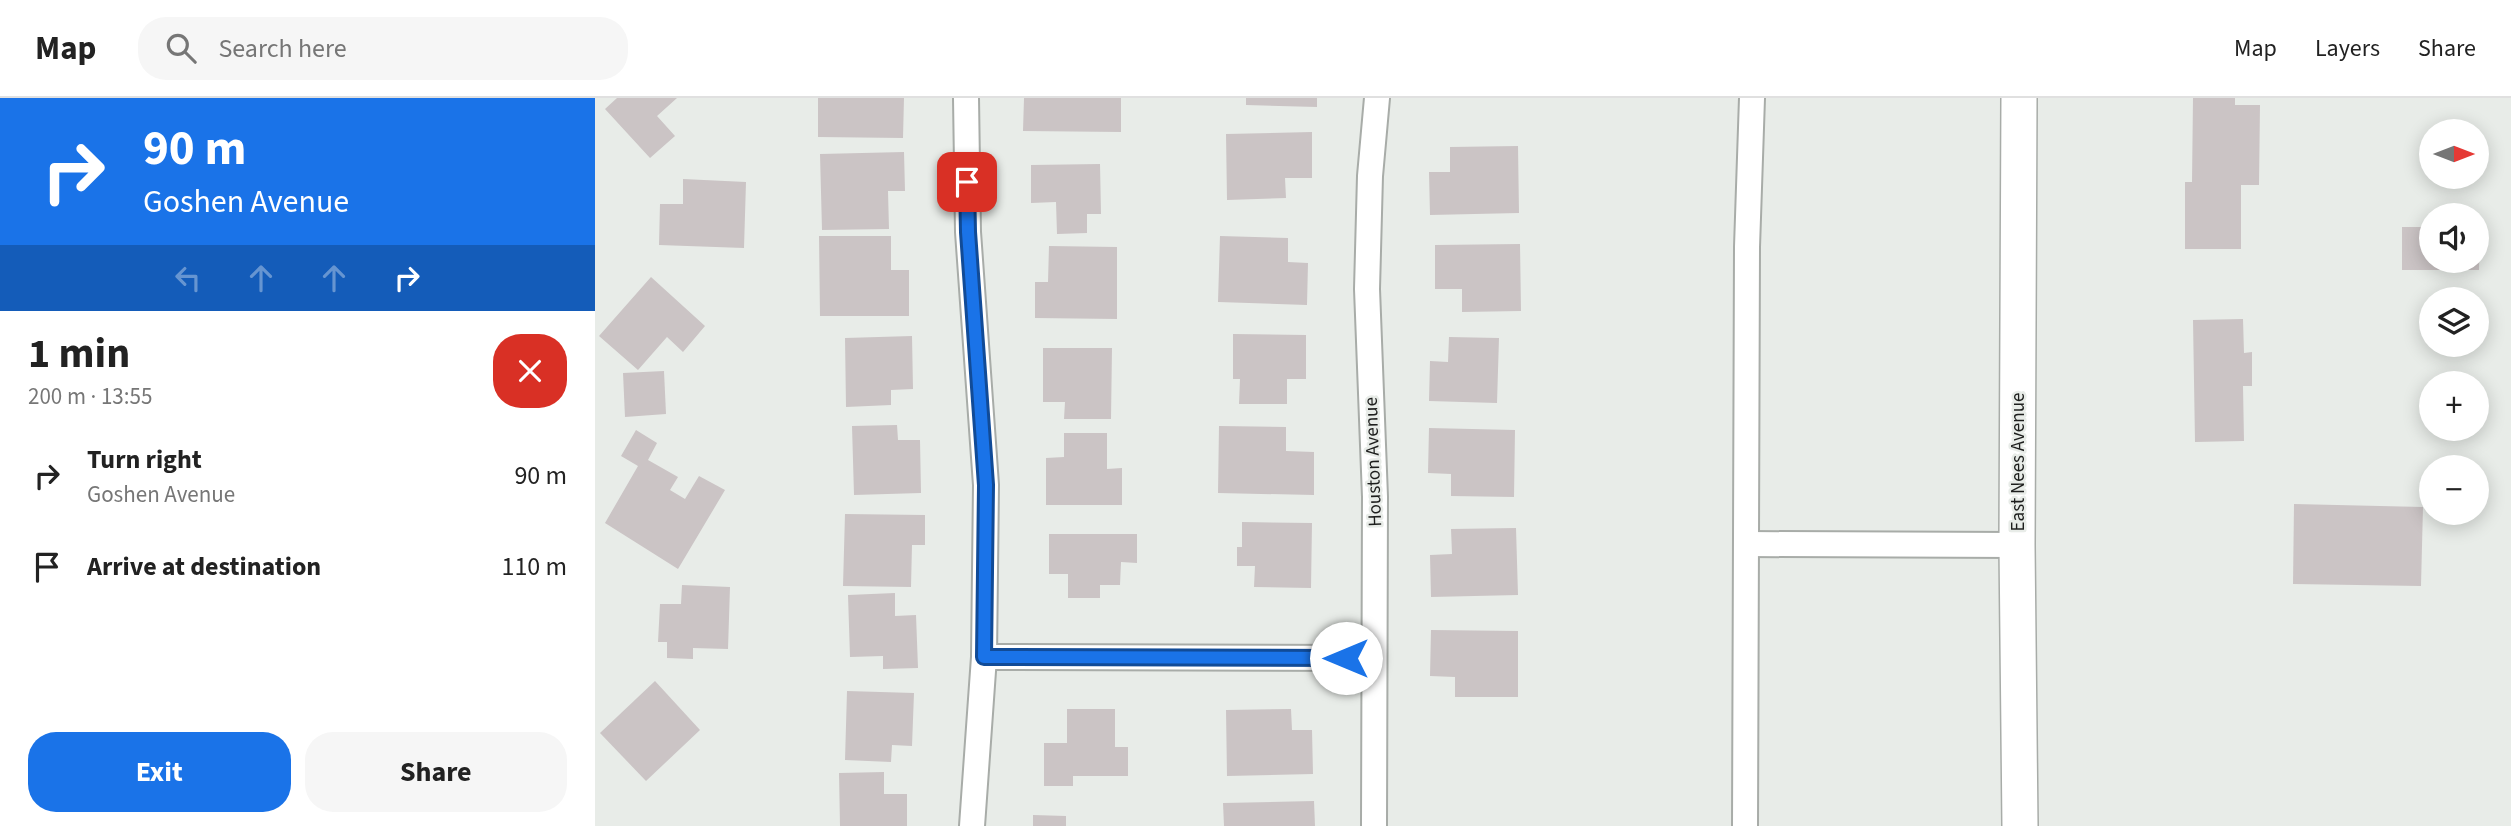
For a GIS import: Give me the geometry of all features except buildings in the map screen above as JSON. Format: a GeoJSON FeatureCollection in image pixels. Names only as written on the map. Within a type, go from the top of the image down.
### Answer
{"type":"FeatureCollection","features":[{"type":"Feature","properties":{"kind":"main road","name":"East Nees Avenue"},"geometry":{"type":"LineString","coordinates":[[2019,98],[2017,545],[2020,826]]}},
{"type":"Feature","properties":{"kind":"street"},"geometry":{"type":"LineString","coordinates":[[966,98],[968,232],[986,485],[984,657],[972,826]]}},
{"type":"Feature","properties":{"kind":"street","name":"Houston Avenue"},"geometry":{"type":"LineString","coordinates":[[1374,826],[1375,497],[1367,289],[1370,176],[1377,98]]}},
{"type":"Feature","properties":{"kind":"street"},"geometry":{"type":"LineString","coordinates":[[1745,826],[1747,260],[1752,98]]}},
{"type":"Feature","properties":{"kind":"street"},"geometry":{"type":"LineString","coordinates":[[1747,544],[2017,545]]}},
{"type":"Feature","properties":{"kind":"street"},"geometry":{"type":"LineString","coordinates":[[984,657],[1374,658]]}},
{"type":"Feature","properties":{"kind":"route"},"geometry":{"type":"LineString","coordinates":[[967,182],[968,232],[986,485],[984,657],[1346,658]]}}]}
